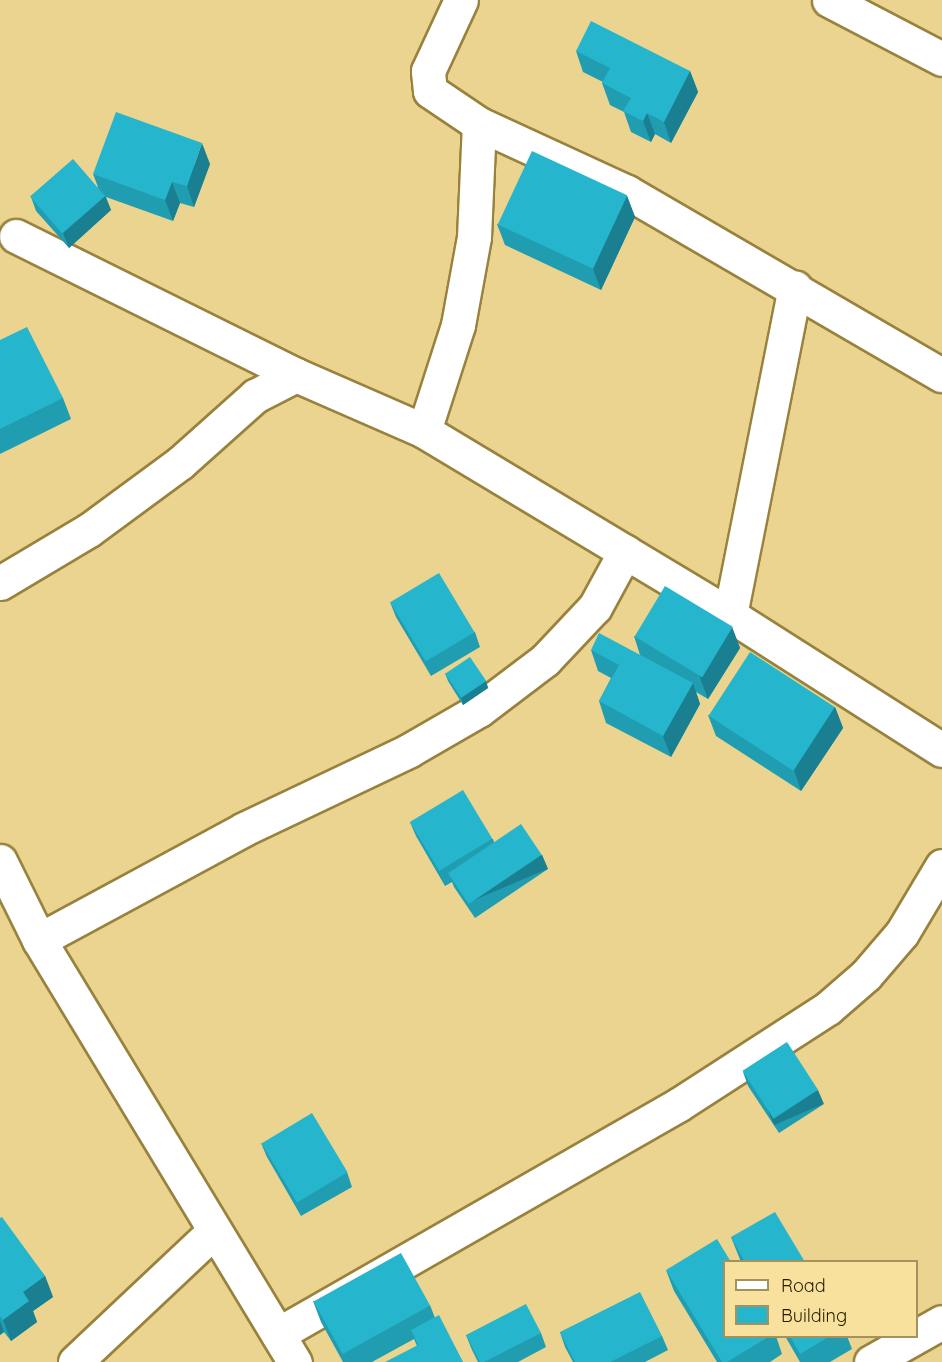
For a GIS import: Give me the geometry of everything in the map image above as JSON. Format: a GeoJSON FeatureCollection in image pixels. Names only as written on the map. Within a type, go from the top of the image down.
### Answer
{"type":"FeatureCollection","features":[{"type":"Feature","properties":{"kind":"street"},"geometry":{"type":"LineString","coordinates":[[461,0],[428,71],[430,91],[479,124],[627,192],[795,287],[942,375]]}},
{"type":"Feature","properties":{"kind":"street"},"geometry":{"type":"LineString","coordinates":[[829,0],[942,59]]}},
{"type":"Feature","properties":{"kind":"street"},"geometry":{"type":"LineString","coordinates":[[424,431],[458,325],[474,237],[479,124]]}},
{"type":"Feature","properties":{"kind":"street"},"geometry":{"type":"LineString","coordinates":[[16,236],[296,375],[424,431],[730,615],[942,750]]}},
{"type":"Feature","properties":{"kind":"street"},"geometry":{"type":"LineString","coordinates":[[730,615],[795,287]]}},
{"type":"Feature","properties":{"kind":"street"},"geometry":{"type":"LineString","coordinates":[[0,583],[89,530],[180,463],[255,396],[296,375]]}},
{"type":"Feature","properties":{"kind":"street"},"geometry":{"type":"LineString","coordinates":[[39,940],[244,829],[408,751],[479,710],[545,660],[588,615],[625,552]]}},
{"type":"Feature","properties":{"kind":"street"},"geometry":{"type":"LineString","coordinates":[[0,861],[39,940],[213,1232],[295,1362]]}},
{"type":"Feature","properties":{"kind":"street"},"geometry":{"type":"LineString","coordinates":[[278,1334],[678,1105],[828,1008],[866,975],[902,933],[942,866]]}},
{"type":"Feature","properties":{"kind":"street"},"geometry":{"type":"LineString","coordinates":[[75,1362],[213,1232]]}},
{"type":"Feature","properties":{"kind":"street"},"geometry":{"type":"LineString","coordinates":[[918,1336],[942,1322]]}},
{"type":"Feature","properties":{"kind":"street"},"geometry":{"type":"LineString","coordinates":[[872,1362],[914,1338]]}},
{"type":"Feature","properties":{"kind":"building"},"geometry":{"type":"Polygon","coordinates":[[[591,21],[690,71],[664,122],[647,113],[643,121],[623,111],[631,98],[602,83],[610,68],[576,51],[591,21]]]}},
{"type":"Feature","properties":{"kind":"building"},"geometry":{"type":"Polygon","coordinates":[[[116,112],[202,143],[187,186],[172,182],[165,200],[93,174],[116,112]]]}},
{"type":"Feature","properties":{"kind":"building"},"geometry":{"type":"Polygon","coordinates":[[[532,151],[627,195],[593,269],[498,224],[532,151]]]}},
{"type":"Feature","properties":{"kind":"building"},"geometry":{"type":"Polygon","coordinates":[[[73,159],[105,196],[62,233],[30,196],[73,159]]]}},
{"type":"Feature","properties":{"kind":"building"},"geometry":{"type":"Polygon","coordinates":[[[27,327],[63,398],[0,429],[0,340],[27,327]]]}},
{"type":"Feature","properties":{"kind":"building"},"geometry":{"type":"Polygon","coordinates":[[[439,573],[475,632],[426,662],[390,602],[439,573]]]}},
{"type":"Feature","properties":{"kind":"building"},"geometry":{"type":"Polygon","coordinates":[[[665,586],[733,627],[702,677],[635,637],[665,586]]]}},
{"type":"Feature","properties":{"kind":"building"},"geometry":{"type":"Polygon","coordinates":[[[599,633],[693,683],[663,736],[599,701],[619,665],[591,650],[599,633]]]}},
{"type":"Feature","properties":{"kind":"building"},"geometry":{"type":"Polygon","coordinates":[[[750,652],[835,707],[793,771],[709,716],[750,652]]]}},
{"type":"Feature","properties":{"kind":"building"},"geometry":{"type":"Polygon","coordinates":[[[470,657],[486,681],[461,698],[445,674],[470,657]]]}},
{"type":"Feature","properties":{"kind":"building"},"geometry":{"type":"Polygon","coordinates":[[[463,790],[492,839],[439,871],[410,822],[463,790]]]}},
{"type":"Feature","properties":{"kind":"building"},"geometry":{"type":"Polygon","coordinates":[[[521,824],[542,855],[469,904],[448,873],[521,824]]]}},
{"type":"Feature","properties":{"kind":"building"},"geometry":{"type":"Polygon","coordinates":[[[787,1042],[818,1090],[774,1119],[743,1071],[787,1042]]]}},
{"type":"Feature","properties":{"kind":"building"},"geometry":{"type":"Polygon","coordinates":[[[312,1113],[348,1172],[297,1203],[261,1143],[312,1113]]]}},
{"type":"Feature","properties":{"kind":"building"},"geometry":{"type":"Polygon","coordinates":[[[775,1212],[804,1260],[744,1260],[731,1237],[775,1212]]]}},
{"type":"Feature","properties":{"kind":"building"},"geometry":{"type":"Polygon","coordinates":[[[2,1217],[45,1276],[23,1292],[29,1301],[3,1320],[0,1316],[0,1218],[2,1217]]]}},
{"type":"Feature","properties":{"kind":"building"},"geometry":{"type":"Polygon","coordinates":[[[717,1239],[730,1260],[723,1260],[723,1338],[767,1338],[727,1362],[722,1362],[666,1270],[717,1239]]]}},
{"type":"Feature","properties":{"kind":"building"},"geometry":{"type":"Polygon","coordinates":[[[401,1253],[430,1305],[343,1354],[314,1301],[401,1253]]]}},
{"type":"Feature","properties":{"kind":"building"},"geometry":{"type":"Polygon","coordinates":[[[640,1292],[662,1336],[610,1362],[575,1362],[560,1332],[640,1292]]]}},
{"type":"Feature","properties":{"kind":"building"},"geometry":{"type":"Polygon","coordinates":[[[526,1304],[541,1333],[480,1362],[466,1335],[526,1304]]]}},
{"type":"Feature","properties":{"kind":"building"},"geometry":{"type":"Polygon","coordinates":[[[439,1315],[463,1362],[385,1362],[418,1345],[411,1330],[439,1315]]]}},
{"type":"Feature","properties":{"kind":"building"},"geometry":{"type":"Polygon","coordinates":[[[791,1338],[827,1338],[800,1354],[791,1338]]]}}]}
